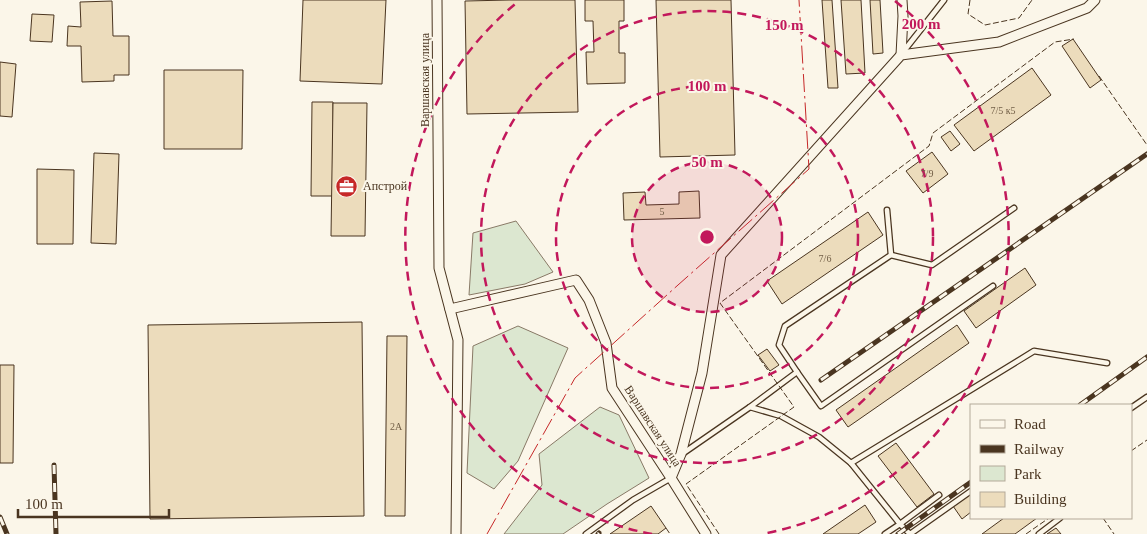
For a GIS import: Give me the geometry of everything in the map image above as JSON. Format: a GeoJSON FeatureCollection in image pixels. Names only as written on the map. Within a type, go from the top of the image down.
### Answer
{"type":"FeatureCollection","features":[{"type":"Feature","properties":{"kind":"street","name":"Варшавская улица"},"geometry":{"type":"LineString","coordinates":[[437,0],[439,268],[458,340],[456,534]]}},
{"type":"Feature","properties":{"kind":"street"},"geometry":{"type":"LineString","coordinates":[[671,478],[681,454],[702,373],[721,255],[901,55],[902,0]]}},
{"type":"Feature","properties":{"kind":"street"},"geometry":{"type":"LineString","coordinates":[[901,55],[999,42],[1087,8],[1095,0]]}},
{"type":"Feature","properties":{"kind":"street","name":"Варшавская улица"},"geometry":{"type":"LineString","coordinates":[[450,309],[576,280],[589,300],[606,343],[612,388],[706,534]]}},
{"type":"Feature","properties":{"kind":"lane"},"geometry":{"type":"LineString","coordinates":[[901,55],[944,0]]}},
{"type":"Feature","properties":{"kind":"lane"},"geometry":{"type":"LineString","coordinates":[[993,286],[821,406],[779,346],[786,326],[891,255],[932,265],[1014,208]]}},
{"type":"Feature","properties":{"kind":"lane"},"geometry":{"type":"LineString","coordinates":[[887,210],[891,255]]}},
{"type":"Feature","properties":{"kind":"lane"},"geometry":{"type":"LineString","coordinates":[[852,463],[1034,351],[1107,364]]}},
{"type":"Feature","properties":{"kind":"lane"},"geometry":{"type":"LineString","coordinates":[[681,454],[797,372]]}},
{"type":"Feature","properties":{"kind":"lane"},"geometry":{"type":"LineString","coordinates":[[1132,407],[1147,397]]}},
{"type":"Feature","properties":{"kind":"lane"},"geometry":{"type":"LineString","coordinates":[[750,407],[781,416],[819,437],[852,463],[910,534],[970,492]]}},
{"type":"Feature","properties":{"kind":"lane"},"geometry":{"type":"LineString","coordinates":[[586,534],[633,500],[671,478]]}},
{"type":"Feature","properties":{"kind":"lane"},"geometry":{"type":"LineString","coordinates":[[885,534],[939,494]]}},
{"type":"Feature","properties":{"kind":"lane"},"geometry":{"type":"LineString","coordinates":[[1039,534],[1059,519]]}},
{"type":"Feature","properties":{"kind":"green space"},"geometry":{"type":"Polygon","coordinates":[[[516,221],[553,272],[525,284],[469,295],[473,233],[516,221]]]}},
{"type":"Feature","properties":{"kind":"green space"},"geometry":{"type":"Polygon","coordinates":[[[518,326],[568,348],[518,461],[494,489],[467,473],[473,346],[518,326]]]}},
{"type":"Feature","properties":{"kind":"green space"},"geometry":{"type":"Polygon","coordinates":[[[600,407],[619,415],[649,478],[563,534],[504,534],[542,485],[539,454],[600,407]]]}},
{"type":"Feature","properties":{"kind":"building"},"geometry":{"type":"Polygon","coordinates":[[[303,0],[386,0],[382,84],[300,81],[303,0]]]}},
{"type":"Feature","properties":{"kind":"building"},"geometry":{"type":"Polygon","coordinates":[[[575,0],[578,112],[467,114],[465,1],[575,0]]]}},
{"type":"Feature","properties":{"kind":"building"},"geometry":{"type":"Polygon","coordinates":[[[585,0],[624,0],[624,21],[619,21],[619,53],[625,53],[625,83],[587,84],[586,52],[594,52],[593,21],[585,21],[585,0]]]}},
{"type":"Feature","properties":{"kind":"building"},"geometry":{"type":"Polygon","coordinates":[[[656,0],[731,0],[735,155],[660,157],[656,0]]]}},
{"type":"Feature","properties":{"kind":"building"},"geometry":{"type":"Polygon","coordinates":[[[822,0],[832,0],[838,88],[828,88],[822,0]]]}},
{"type":"Feature","properties":{"kind":"building"},"geometry":{"type":"Polygon","coordinates":[[[841,0],[861,0],[865,73],[846,74],[841,0]]]}},
{"type":"Feature","properties":{"kind":"building"},"geometry":{"type":"Polygon","coordinates":[[[870,0],[880,0],[883,53],[873,54],[870,0]]]}},
{"type":"Feature","properties":{"kind":"building"},"geometry":{"type":"Polygon","coordinates":[[[112,1],[113,36],[129,36],[129,75],[114,75],[114,81],[82,82],[81,46],[67,46],[68,26],[81,27],[80,2],[112,1]]]}},
{"type":"Feature","properties":{"kind":"building"},"geometry":{"type":"Polygon","coordinates":[[[32,14],[54,15],[52,42],[30,41],[32,14]]]}},
{"type":"Feature","properties":{"kind":"building"},"geometry":{"type":"Polygon","coordinates":[[[1073,39],[1101,80],[1090,88],[1062,46],[1073,39]]]}},
{"type":"Feature","properties":{"kind":"building"},"geometry":{"type":"Polygon","coordinates":[[[0,62],[16,64],[12,117],[0,116],[0,62]]]}},
{"type":"Feature","properties":{"kind":"building"},"geometry":{"type":"Polygon","coordinates":[[[1032,68],[1051,95],[974,151],[954,125],[1032,68]]]}},
{"type":"Feature","properties":{"kind":"building"},"geometry":{"type":"Polygon","coordinates":[[[164,70],[243,70],[242,149],[164,149],[164,70]]]}},
{"type":"Feature","properties":{"kind":"building"},"geometry":{"type":"Polygon","coordinates":[[[312,102],[333,102],[333,196],[311,196],[312,102]]]}},
{"type":"Feature","properties":{"kind":"building"},"geometry":{"type":"Polygon","coordinates":[[[333,103],[367,103],[365,236],[331,236],[333,103]]]}},
{"type":"Feature","properties":{"kind":"building"},"geometry":{"type":"Polygon","coordinates":[[[950,131],[960,144],[951,151],[941,137],[950,131]]]}},
{"type":"Feature","properties":{"kind":"building"},"geometry":{"type":"Polygon","coordinates":[[[932,152],[948,174],[923,193],[906,171],[932,152]]]}},
{"type":"Feature","properties":{"kind":"building"},"geometry":{"type":"Polygon","coordinates":[[[94,153],[119,154],[116,244],[91,243],[94,153]]]}},
{"type":"Feature","properties":{"kind":"building"},"geometry":{"type":"Polygon","coordinates":[[[37,169],[74,170],[73,244],[37,244],[37,169]]]}},
{"type":"Feature","properties":{"kind":"building"},"geometry":{"type":"Polygon","coordinates":[[[699,191],[700,218],[624,220],[623,193],[645,192],[646,205],[679,204],[679,192],[699,191]]]}},
{"type":"Feature","properties":{"kind":"building"},"geometry":{"type":"Polygon","coordinates":[[[868,212],[883,235],[782,304],[767,281],[868,212]]]}},
{"type":"Feature","properties":{"kind":"building"},"geometry":{"type":"Polygon","coordinates":[[[1025,268],[1036,285],[976,328],[964,311],[1025,268]]]}},
{"type":"Feature","properties":{"kind":"building"},"geometry":{"type":"Polygon","coordinates":[[[362,322],[364,516],[150,519],[148,325],[362,322]]]}},
{"type":"Feature","properties":{"kind":"building"},"geometry":{"type":"Polygon","coordinates":[[[957,325],[969,343],[848,427],[836,410],[957,325]]]}},
{"type":"Feature","properties":{"kind":"building"},"geometry":{"type":"Polygon","coordinates":[[[387,336],[407,336],[405,516],[385,516],[387,336]]]}},
{"type":"Feature","properties":{"kind":"building"},"geometry":{"type":"Polygon","coordinates":[[[767,349],[779,365],[770,371],[758,355],[767,349]]]}},
{"type":"Feature","properties":{"kind":"building"},"geometry":{"type":"Polygon","coordinates":[[[0,365],[14,365],[13,463],[0,463],[0,365]]]}},
{"type":"Feature","properties":{"kind":"building"},"geometry":{"type":"Polygon","coordinates":[[[896,443],[934,494],[917,507],[878,456],[896,443]]]}},
{"type":"Feature","properties":{"kind":"building"},"geometry":{"type":"Polygon","coordinates":[[[970,494],[970,513],[962,519],[953,506],[970,494]]]}},
{"type":"Feature","properties":{"kind":"building"},"geometry":{"type":"Polygon","coordinates":[[[865,505],[876,522],[858,534],[823,534],[865,505]]]}},
{"type":"Feature","properties":{"kind":"building"},"geometry":{"type":"Polygon","coordinates":[[[651,506],[666,528],[658,534],[610,534],[651,506]]]}},
{"type":"Feature","properties":{"kind":"building"},"geometry":{"type":"Polygon","coordinates":[[[1003,519],[1036,519],[1015,534],[982,534],[1003,519]]]}},
{"type":"Feature","properties":{"kind":"building"},"geometry":{"type":"Polygon","coordinates":[[[1056,528],[1061,534],[1047,534],[1056,528]]]}},
{"type":"Feature","properties":{"kind":"railway"},"geometry":{"type":"LineString","coordinates":[[821,380],[1147,154]]}},
{"type":"Feature","properties":{"kind":"railway"},"geometry":{"type":"LineString","coordinates":[[1081,404],[1147,357]]}},
{"type":"Feature","properties":{"kind":"railway"},"geometry":{"type":"LineString","coordinates":[[54,465],[56,534]]}},
{"type":"Feature","properties":{"kind":"railway"},"geometry":{"type":"LineString","coordinates":[[898,534],[970,483]]}},
{"type":"Feature","properties":{"kind":"railway"},"geometry":{"type":"LineString","coordinates":[[0,517],[7,534]]}},
{"type":"Feature","properties":{"kind":"fence"},"geometry":{"type":"LineString","coordinates":[[970,0],[968,14],[985,25],[1019,18],[1032,0]]}},
{"type":"Feature","properties":{"kind":"fence"},"geometry":{"type":"LineString","coordinates":[[719,534],[686,484],[794,407],[720,303],[929,146],[933,133],[1055,42],[1074,39]]}},
{"type":"Feature","properties":{"kind":"fence"},"geometry":{"type":"LineString","coordinates":[[1099,76],[1147,145]]}},
{"type":"Feature","properties":{"kind":"fence"},"geometry":{"type":"LineString","coordinates":[[1132,450],[1147,440]]}},
{"type":"Feature","properties":{"kind":"fence"},"geometry":{"type":"LineString","coordinates":[[1026,534],[1048,519]]}},
{"type":"Feature","properties":{"kind":"fence"},"geometry":{"type":"LineString","coordinates":[[1104,519],[1114,534]]}},
{"type":"Feature","properties":{"kind":"fence"},"geometry":{"type":"LineString","coordinates":[[666,528],[670,534]]}},
{"type":"Feature","properties":{"kind":"power"},"geometry":{"type":"LineString","coordinates":[[487,534],[575,378],[809,169],[799,0]]}},
{"type":"Feature","properties":{"kind":"place","name":"Апстрой"},"geometry":{"type":"Point","coordinates":[347,186]}}]}
